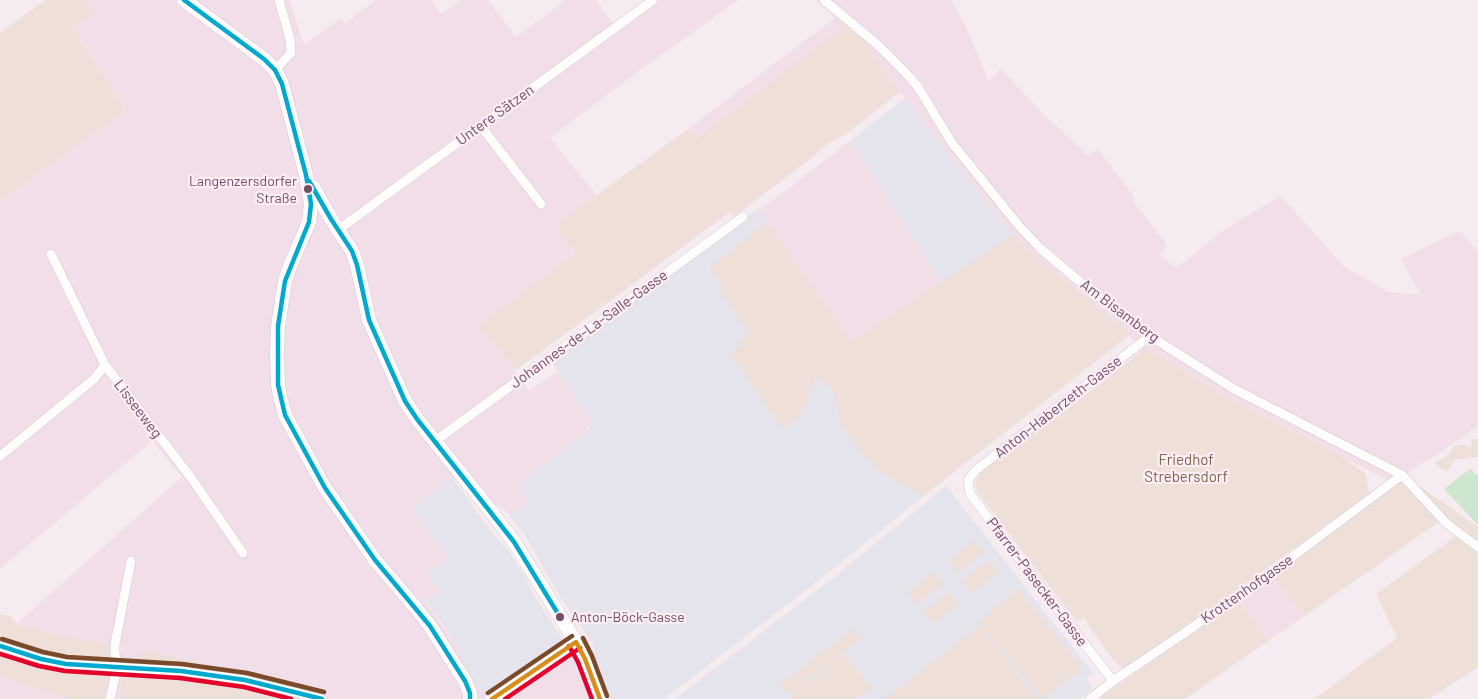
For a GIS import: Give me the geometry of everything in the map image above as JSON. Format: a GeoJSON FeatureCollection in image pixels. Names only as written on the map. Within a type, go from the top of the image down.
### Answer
{"type":"FeatureCollection","features":[{"type":"Feature","properties":{"kind":"main road"},"geometry":{"type":"LineString","coordinates":[[184,0],[275,70],[282,84],[306,175],[312,204],[309,222],[285,281],[278,326],[277,370],[280,396],[289,424],[325,488],[375,560],[430,626],[465,681],[470,699]]}},
{"type":"Feature","properties":{"kind":"main road"},"geometry":{"type":"LineString","coordinates":[[306,175],[355,258],[369,320],[405,401],[514,542],[576,642],[600,699]]}},
{"type":"Feature","properties":{"kind":"main road"},"geometry":{"type":"LineString","coordinates":[[309,222],[320,218],[334,224]]}},
{"type":"Feature","properties":{"kind":"main road"},"geometry":{"type":"LineString","coordinates":[[492,699],[576,642]]}},
{"type":"Feature","properties":{"kind":"street"},"geometry":{"type":"LineString","coordinates":[[275,70],[291,53],[290,39],[279,0]]}},
{"type":"Feature","properties":{"kind":"street","name":"Untere Sätzen"},"geometry":{"type":"LineString","coordinates":[[334,224],[480,125],[653,0]]}},
{"type":"Feature","properties":{"kind":"street","name":"Am Bisamberg"},"geometry":{"type":"LineString","coordinates":[[824,0],[878,45],[906,73],[918,87],[952,143],[1020,227],[1041,249],[1086,287],[1150,336],[1234,389],[1402,475],[1447,524],[1478,547]]}},
{"type":"Feature","properties":{"kind":"street"},"geometry":{"type":"LineString","coordinates":[[480,125],[541,204]]}},
{"type":"Feature","properties":{"kind":"street","name":"Johannes-de-La-Salle-Gasse"},"geometry":{"type":"LineString","coordinates":[[435,441],[743,217]]}},
{"type":"Feature","properties":{"kind":"street","name":"Lisseeweg"},"geometry":{"type":"LineString","coordinates":[[51,254],[105,365],[192,479],[243,553]]}},
{"type":"Feature","properties":{"kind":"street","name":"Anton-Haberzeth-Gasse"},"geometry":{"type":"LineString","coordinates":[[968,480],[976,470],[1150,336]]}},
{"type":"Feature","properties":{"kind":"street"},"geometry":{"type":"LineString","coordinates":[[0,456],[94,379],[105,365]]}},
{"type":"Feature","properties":{"kind":"street","name":"Krottenhofgasse"},"geometry":{"type":"LineString","coordinates":[[1090,699],[1287,561],[1402,475]]}},
{"type":"Feature","properties":{"kind":"street","name":"Pfarrer-Pasecker-Gasse"},"geometry":{"type":"LineString","coordinates":[[968,480],[970,494],[1113,681]]}},
{"type":"Feature","properties":{"kind":"street"},"geometry":{"type":"LineString","coordinates":[[110,699],[117,668],[115,644],[131,561]]}},
{"type":"Feature","properties":{"kind":"street"},"geometry":{"type":"LineString","coordinates":[[0,646],[66,664],[181,671],[234,678],[322,699]]}},
{"type":"Feature","properties":{"kind":"shaded area"},"geometry":{"type":"Polygon","coordinates":[[[86,0],[290,0],[304,45],[341,18],[345,23],[376,0],[433,0],[440,14],[462,0],[488,0],[516,37],[566,0],[596,0],[613,23],[645,0],[738,0],[550,138],[597,196],[555,225],[575,253],[479,326],[489,335],[529,391],[558,372],[592,424],[586,428],[587,431],[529,475],[528,503],[511,515],[452,477],[412,508],[448,558],[439,592],[426,602],[487,693],[563,640],[590,651],[609,699],[0,699],[0,614],[11,617],[16,624],[182,477],[152,441],[0,569],[0,201],[125,111],[73,25],[93,12],[86,0]]]}},
{"type":"Feature","properties":{"kind":"shaded area"},"geometry":{"type":"Polygon","coordinates":[[[816,0],[951,0],[964,23],[989,81],[1001,69],[1044,115],[1088,155],[1098,149],[1135,198],[1133,201],[1167,245],[1160,256],[1177,268],[1221,232],[1280,196],[1346,268],[1389,292],[1421,295],[1401,259],[1460,231],[1478,252],[1478,426],[1438,454],[1406,473],[1388,480],[1228,398],[1153,350],[1143,350],[1018,242],[996,217],[868,51],[870,48],[846,26],[695,138],[688,129],[835,18],[816,0]]]}},
{"type":"Feature","properties":{"kind":"shaded area"},"geometry":{"type":"Polygon","coordinates":[[[903,100],[907,101],[1012,235],[1128,333],[1127,337],[664,699],[609,699],[592,651],[594,645],[561,598],[522,531],[509,516],[528,503],[518,485],[587,431],[592,424],[552,362],[759,208],[850,342],[941,282],[850,141],[903,100]]]}},
{"type":"Feature","properties":{"kind":"shaded area"},"geometry":{"type":"Polygon","coordinates":[[[850,141],[941,282],[850,342],[760,210],[850,141]]]}},
{"type":"Feature","properties":{"kind":"shaded area"},"geometry":{"type":"Polygon","coordinates":[[[1470,469],[1478,476],[1478,525],[1444,489],[1470,469]]]}},
{"type":"Feature","properties":{"kind":"shaded area"},"geometry":{"type":"Polygon","coordinates":[[[452,477],[486,525],[510,553],[563,640],[487,693],[480,691],[449,634],[426,601],[439,592],[426,574],[448,558],[412,508],[452,477]]]}},
{"type":"Feature","properties":{"kind":"shaded area"},"geometry":{"type":"Polygon","coordinates":[[[946,486],[1093,673],[1086,677],[1093,688],[1079,699],[675,699],[837,575],[946,486]]]}},
{"type":"Feature","properties":{"kind":"shaded area"},"geometry":{"type":"Polygon","coordinates":[[[1273,576],[1289,600],[1306,615],[1268,641],[1239,601],[1273,576]]]}},
{"type":"Feature","properties":{"kind":"green space"},"geometry":{"type":"Polygon","coordinates":[[[45,0],[86,0],[94,12],[73,26],[125,111],[0,201],[0,33],[45,0]]]}},
{"type":"Feature","properties":{"kind":"green space"},"geometry":{"type":"Polygon","coordinates":[[[846,25],[870,47],[868,51],[900,92],[846,134],[826,145],[734,217],[730,212],[515,371],[489,335],[486,337],[478,326],[575,253],[555,225],[688,129],[696,138],[846,25]]]}},
{"type":"Feature","properties":{"kind":"green space"},"geometry":{"type":"Polygon","coordinates":[[[768,222],[850,342],[1012,235],[1128,333],[1127,337],[923,496],[879,471],[857,448],[841,424],[832,388],[815,377],[806,404],[795,419],[782,429],[730,353],[741,346],[738,341],[748,334],[718,289],[722,286],[709,267],[768,222]]]}},
{"type":"Feature","properties":{"kind":"green space","name":"Friedhof Strebersdorf"},"geometry":{"type":"Polygon","coordinates":[[[1143,350],[1152,350],[1228,398],[1338,454],[1366,474],[1369,494],[1124,671],[1107,652],[1084,618],[1077,622],[977,492],[975,483],[980,473],[1053,415],[1056,418],[1143,350]]]}},
{"type":"Feature","properties":{"kind":"green space"},"geometry":{"type":"Polygon","coordinates":[[[1478,438],[1478,458],[1455,460],[1446,472],[1434,463],[1450,454],[1455,445],[1465,445],[1471,448],[1472,440],[1478,438]]]}},
{"type":"Feature","properties":{"kind":"green space"},"geometry":{"type":"Polygon","coordinates":[[[1399,481],[1403,481],[1439,522],[1306,615],[1289,600],[1273,576],[1399,481]]]}},
{"type":"Feature","properties":{"kind":"green space"},"geometry":{"type":"Polygon","coordinates":[[[1418,485],[1478,527],[1478,542],[1444,517],[1418,485]]]}},
{"type":"Feature","properties":{"kind":"green space"},"geometry":{"type":"Polygon","coordinates":[[[1456,536],[1478,554],[1478,667],[1429,699],[1314,699],[1397,638],[1376,594],[1456,536]]]}},
{"type":"Feature","properties":{"kind":"green space"},"geometry":{"type":"Polygon","coordinates":[[[974,540],[983,553],[957,573],[948,561],[974,540]]]}},
{"type":"Feature","properties":{"kind":"green space"},"geometry":{"type":"Polygon","coordinates":[[[989,560],[998,572],[972,593],[962,581],[989,560]]]}},
{"type":"Feature","properties":{"kind":"green space"},"geometry":{"type":"Polygon","coordinates":[[[934,572],[943,584],[917,604],[907,592],[934,572]]]}},
{"type":"Feature","properties":{"kind":"green space"},"geometry":{"type":"Polygon","coordinates":[[[1018,589],[1082,668],[1043,699],[978,622],[1018,589]]]}},
{"type":"Feature","properties":{"kind":"green space"},"geometry":{"type":"Polygon","coordinates":[[[949,592],[958,604],[932,624],[923,612],[949,592]]]}},
{"type":"Feature","properties":{"kind":"green space"},"geometry":{"type":"Polygon","coordinates":[[[1239,601],[1268,641],[1185,699],[1099,698],[1239,601]]]}},
{"type":"Feature","properties":{"kind":"green space"},"geometry":{"type":"Polygon","coordinates":[[[0,614],[11,617],[16,624],[113,645],[113,663],[47,656],[0,642],[0,614]]]}},
{"type":"Feature","properties":{"kind":"green space"},"geometry":{"type":"Polygon","coordinates":[[[979,626],[1038,699],[885,699],[979,626]]]}},
{"type":"Feature","properties":{"kind":"green space"},"geometry":{"type":"Polygon","coordinates":[[[853,628],[861,638],[789,695],[780,685],[853,628]]]}},
{"type":"Feature","properties":{"kind":"green space"},"geometry":{"type":"Polygon","coordinates":[[[144,648],[145,651],[285,682],[284,685],[198,669],[132,664],[144,648]]]}},
{"type":"Feature","properties":{"kind":"green space"},"geometry":{"type":"Polygon","coordinates":[[[0,650],[70,668],[105,671],[108,674],[104,699],[73,699],[0,677],[0,650]]]}},
{"type":"Feature","properties":{"kind":"green space"},"geometry":{"type":"Polygon","coordinates":[[[844,654],[871,688],[856,699],[792,699],[790,696],[844,654]]]}},
{"type":"Feature","properties":{"kind":"green space"},"geometry":{"type":"Polygon","coordinates":[[[129,672],[226,681],[307,699],[120,699],[123,675],[129,672]]]}},
{"type":"Feature","properties":{"kind":"transit line"},"geometry":{"type":"LineString","coordinates":[[184,0],[264,59],[275,70],[282,84],[306,175],[311,204],[309,222],[285,281],[278,326],[278,385],[285,415],[325,488],[375,560],[430,626],[465,681],[470,699]]}},
{"type":"Feature","properties":{"kind":"transit line"},"geometry":{"type":"LineString","coordinates":[[309,181],[352,251],[369,320],[405,401],[514,542],[560,617]]}},
{"type":"Feature","properties":{"kind":"transit line"},"geometry":{"type":"LineString","coordinates":[[488,693],[572,636]]}},
{"type":"Feature","properties":{"kind":"transit line"},"geometry":{"type":"LineString","coordinates":[[583,638],[607,696]]}},
{"type":"Feature","properties":{"kind":"transit line"},"geometry":{"type":"LineString","coordinates":[[2,639],[67,657],[182,664],[247,673],[324,692]]}},
{"type":"Feature","properties":{"kind":"transit line"},"geometry":{"type":"LineString","coordinates":[[492,699],[576,642],[600,699]]}},
{"type":"Feature","properties":{"kind":"transit line"},"geometry":{"type":"LineString","coordinates":[[0,646],[66,664],[181,671],[245,680],[322,699]]}},
{"type":"Feature","properties":{"kind":"transit line"},"geometry":{"type":"LineString","coordinates":[[569,646],[578,662],[592,699]]}},
{"type":"Feature","properties":{"kind":"transit line"},"geometry":{"type":"LineString","coordinates":[[505,699],[580,648]]}},
{"type":"Feature","properties":{"kind":"transit line"},"geometry":{"type":"LineString","coordinates":[[0,654],[65,671],[180,678],[244,687],[291,699]]}},
{"type":"Feature","properties":{"kind":"place","name":"Langenzersdorfer Straße"},"geometry":{"type":"Point","coordinates":[308,189]}},
{"type":"Feature","properties":{"kind":"place","name":"Anton-Böck-Gasse"},"geometry":{"type":"Point","coordinates":[560,617]}}]}
